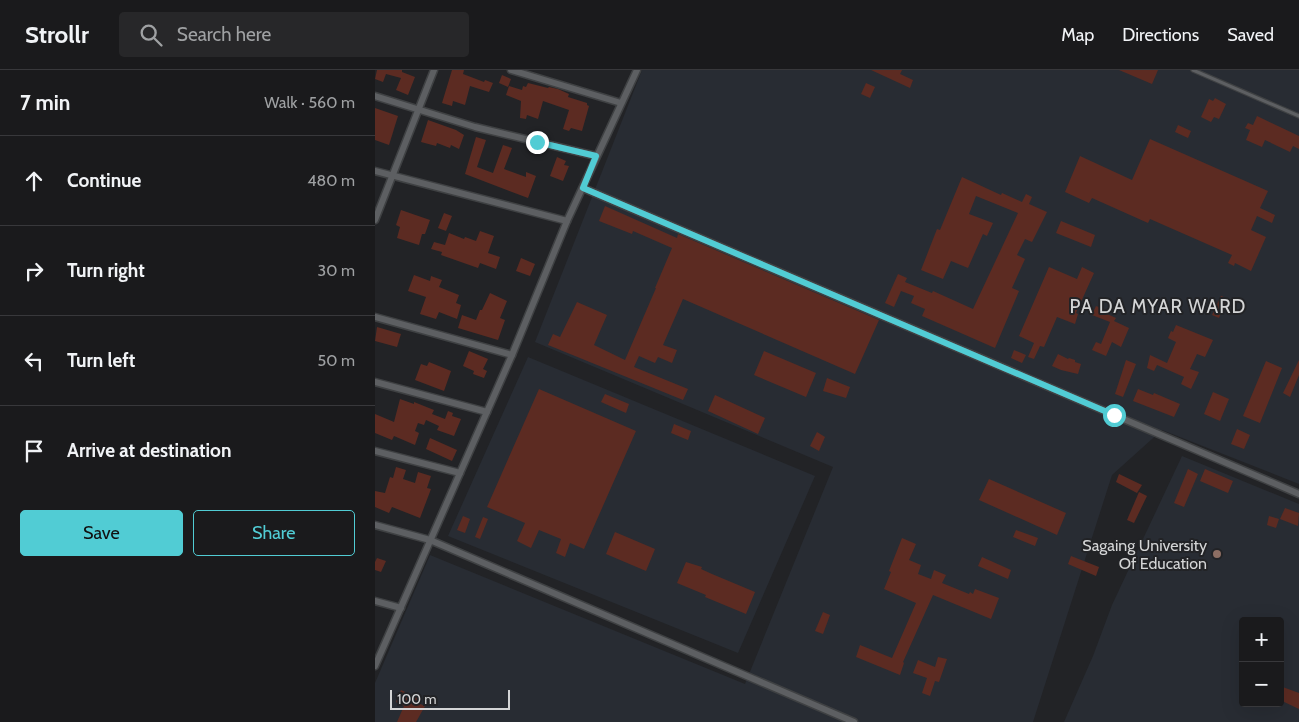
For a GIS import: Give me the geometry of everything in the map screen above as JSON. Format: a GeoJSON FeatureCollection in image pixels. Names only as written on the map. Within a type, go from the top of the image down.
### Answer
{"type":"FeatureCollection","features":[{"type":"Feature","properties":{"kind":"street"},"geometry":{"type":"LineString","coordinates":[[375,220],[434,70]]}},
{"type":"Feature","properties":{"kind":"street"},"geometry":{"type":"LineString","coordinates":[[511,70],[621,103]]}},
{"type":"Feature","properties":{"kind":"street"},"geometry":{"type":"LineString","coordinates":[[375,666],[512,355],[567,221],[637,70]]}},
{"type":"Feature","properties":{"kind":"street"},"geometry":{"type":"LineString","coordinates":[[375,96],[475,127],[596,156]]}},
{"type":"Feature","properties":{"kind":"street"},"geometry":{"type":"LineString","coordinates":[[375,171],[567,221]]}},
{"type":"Feature","properties":{"kind":"street"},"geometry":{"type":"LineString","coordinates":[[583,188],[1299,494]]}},
{"type":"Feature","properties":{"kind":"street"},"geometry":{"type":"LineString","coordinates":[[375,318],[512,355]]}},
{"type":"Feature","properties":{"kind":"street"},"geometry":{"type":"LineString","coordinates":[[375,382],[487,412]]}},
{"type":"Feature","properties":{"kind":"street"},"geometry":{"type":"LineString","coordinates":[[375,451],[460,473]]}},
{"type":"Feature","properties":{"kind":"street"},"geometry":{"type":"LineString","coordinates":[[375,525],[431,540],[854,722]]}},
{"type":"Feature","properties":{"kind":"street"},"geometry":{"type":"LineString","coordinates":[[375,601],[401,608]]}},
{"type":"Feature","properties":{"kind":"lane"},"geometry":{"type":"LineString","coordinates":[[1193,70],[1299,116]]}},
{"type":"Feature","properties":{"kind":"shaded area"},"geometry":{"type":"Polygon","coordinates":[[[642,70],[1299,70],[1299,484],[1162,430],[1112,475],[1033,722],[375,722],[375,683],[430,555],[745,684],[833,467],[535,342],[642,70]]]}},
{"type":"Feature","properties":{"kind":"shaded area"},"geometry":{"type":"Polygon","coordinates":[[[528,357],[815,476],[738,653],[448,536],[528,357]]]}},
{"type":"Feature","properties":{"kind":"shaded area","name":"Sagaing University Of Education"},"geometry":{"type":"Polygon","coordinates":[[[1182,456],[1299,504],[1299,722],[1064,722],[1093,656],[1112,605],[1182,456]]]}},
{"type":"Feature","properties":{"kind":"building"},"geometry":{"type":"Polygon","coordinates":[[[377,70],[402,70],[402,72],[415,77],[408,95],[396,90],[401,78],[386,74],[383,82],[375,79],[377,70]]]}},
{"type":"Feature","properties":{"kind":"building"},"geometry":{"type":"Polygon","coordinates":[[[452,70],[464,70],[463,74],[484,82],[485,80],[493,83],[489,92],[470,86],[465,105],[453,101],[452,106],[442,103],[452,70]]]}},
{"type":"Feature","properties":{"kind":"building"},"geometry":{"type":"Polygon","coordinates":[[[871,70],[902,70],[900,74],[913,80],[910,88],[871,70]]]}},
{"type":"Feature","properties":{"kind":"building"},"geometry":{"type":"Polygon","coordinates":[[[1119,70],[1158,70],[1152,84],[1119,70]]]}},
{"type":"Feature","properties":{"kind":"building"},"geometry":{"type":"Polygon","coordinates":[[[502,75],[511,79],[508,87],[499,83],[502,75]]]}},
{"type":"Feature","properties":{"kind":"building"},"geometry":{"type":"Polygon","coordinates":[[[528,83],[558,89],[569,94],[568,97],[587,103],[589,106],[582,131],[571,128],[569,131],[563,129],[569,110],[543,101],[538,119],[527,115],[526,119],[520,118],[521,101],[506,95],[509,86],[522,90],[523,86],[526,87],[528,83]]]}},
{"type":"Feature","properties":{"kind":"building"},"geometry":{"type":"Polygon","coordinates":[[[866,83],[875,87],[870,98],[861,94],[866,83]]]}},
{"type":"Feature","properties":{"kind":"building"},"geometry":{"type":"Polygon","coordinates":[[[1215,98],[1226,104],[1219,119],[1214,117],[1211,122],[1201,117],[1209,99],[1213,101],[1215,98]]]}},
{"type":"Feature","properties":{"kind":"building"},"geometry":{"type":"Polygon","coordinates":[[[375,108],[398,116],[389,145],[375,140],[375,108]]]}},
{"type":"Feature","properties":{"kind":"building"},"geometry":{"type":"Polygon","coordinates":[[[1257,116],[1299,136],[1299,149],[1293,146],[1290,152],[1265,140],[1262,147],[1246,140],[1250,130],[1245,128],[1248,123],[1253,125],[1257,116]]]}},
{"type":"Feature","properties":{"kind":"building"},"geometry":{"type":"Polygon","coordinates":[[[428,120],[456,130],[464,135],[459,149],[451,145],[450,148],[437,143],[436,146],[421,142],[428,120]]]}},
{"type":"Feature","properties":{"kind":"building"},"geometry":{"type":"Polygon","coordinates":[[[1178,125],[1191,131],[1188,138],[1175,132],[1178,125]]]}},
{"type":"Feature","properties":{"kind":"building"},"geometry":{"type":"Polygon","coordinates":[[[476,137],[486,140],[477,167],[493,173],[503,145],[512,148],[504,169],[526,177],[526,172],[536,176],[528,198],[465,174],[476,137]]]}},
{"type":"Feature","properties":{"kind":"building"},"geometry":{"type":"Polygon","coordinates":[[[1150,139],[1268,191],[1260,208],[1275,215],[1272,223],[1257,216],[1251,230],[1266,237],[1251,271],[1235,263],[1234,266],[1228,263],[1232,255],[1150,219],[1148,223],[1092,198],[1089,203],[1065,192],[1080,156],[1132,180],[1150,139]]]}},
{"type":"Feature","properties":{"kind":"building"},"geometry":{"type":"Polygon","coordinates":[[[557,157],[566,161],[564,165],[569,166],[563,181],[550,176],[557,157]]]}},
{"type":"Feature","properties":{"kind":"building"},"geometry":{"type":"Polygon","coordinates":[[[962,177],[1001,195],[1002,193],[1022,202],[1026,194],[1032,197],[1029,204],[1047,212],[1032,242],[1025,239],[1017,255],[1025,259],[1012,288],[1019,291],[995,348],[922,316],[925,309],[911,303],[914,296],[901,291],[894,307],[885,303],[898,274],[907,278],[905,282],[932,293],[933,291],[973,309],[1018,213],[976,196],[969,214],[993,223],[987,236],[983,234],[968,268],[951,261],[943,279],[921,270],[937,229],[940,230],[962,177]]]}},
{"type":"Feature","properties":{"kind":"building"},"geometry":{"type":"Polygon","coordinates":[[[605,206],[677,238],[678,234],[879,320],[855,374],[683,299],[663,345],[677,350],[672,363],[658,357],[655,363],[639,356],[634,367],[688,389],[683,400],[548,345],[553,334],[560,337],[577,302],[607,315],[594,345],[625,360],[656,288],[672,248],[633,231],[632,234],[599,221],[605,206]]]}},
{"type":"Feature","properties":{"kind":"building"},"geometry":{"type":"Polygon","coordinates":[[[401,210],[430,220],[425,234],[422,234],[419,245],[397,238],[400,227],[396,225],[401,210]]]}},
{"type":"Feature","properties":{"kind":"building"},"geometry":{"type":"Polygon","coordinates":[[[444,213],[452,216],[446,231],[438,228],[444,213]]]}},
{"type":"Feature","properties":{"kind":"building"},"geometry":{"type":"Polygon","coordinates":[[[1061,221],[1095,235],[1091,247],[1056,233],[1061,221]]]}},
{"type":"Feature","properties":{"kind":"building"},"geometry":{"type":"Polygon","coordinates":[[[480,231],[494,236],[488,253],[500,257],[496,269],[480,263],[478,268],[441,255],[442,252],[431,249],[434,242],[445,245],[449,233],[476,241],[480,231]]]}},
{"type":"Feature","properties":{"kind":"building"},"geometry":{"type":"Polygon","coordinates":[[[521,258],[535,264],[530,276],[516,271],[521,258]]]}},
{"type":"Feature","properties":{"kind":"building"},"geometry":{"type":"Polygon","coordinates":[[[1049,267],[1077,279],[1082,267],[1094,273],[1076,313],[1078,314],[1075,324],[1057,317],[1044,347],[1040,346],[1034,359],[1028,357],[1034,343],[1019,336],[1049,267]]]}},
{"type":"Feature","properties":{"kind":"building"},"geometry":{"type":"Polygon","coordinates":[[[414,275],[430,281],[431,276],[442,280],[439,287],[459,295],[456,303],[461,305],[457,319],[439,312],[436,319],[420,314],[426,297],[408,291],[414,275]]]}},
{"type":"Feature","properties":{"kind":"building"},"geometry":{"type":"Polygon","coordinates":[[[490,293],[507,301],[500,318],[505,320],[498,340],[458,328],[462,315],[476,320],[490,293]]]}},
{"type":"Feature","properties":{"kind":"building"},"geometry":{"type":"Polygon","coordinates":[[[1221,296],[1227,298],[1219,318],[1212,315],[1221,296]]]}},
{"type":"Feature","properties":{"kind":"building"},"geometry":{"type":"Polygon","coordinates":[[[1096,306],[1106,310],[1105,313],[1116,318],[1114,321],[1129,328],[1121,347],[1112,342],[1106,356],[1092,350],[1096,342],[1101,344],[1110,322],[1092,315],[1096,306]]]}},
{"type":"Feature","properties":{"kind":"building"},"geometry":{"type":"Polygon","coordinates":[[[1176,325],[1213,340],[1205,357],[1197,354],[1190,369],[1199,372],[1191,389],[1181,384],[1184,377],[1157,365],[1154,371],[1147,368],[1150,355],[1167,363],[1176,342],[1168,338],[1176,325]]]}},
{"type":"Feature","properties":{"kind":"building"},"geometry":{"type":"Polygon","coordinates":[[[377,327],[401,334],[397,347],[375,341],[377,327]]]}},
{"type":"Feature","properties":{"kind":"building"},"geometry":{"type":"Polygon","coordinates":[[[1014,350],[1026,355],[1022,363],[1011,358],[1014,350]]]}},
{"type":"Feature","properties":{"kind":"building"},"geometry":{"type":"Polygon","coordinates":[[[469,351],[488,359],[483,369],[487,371],[484,378],[473,374],[474,371],[463,366],[469,351]]]}},
{"type":"Feature","properties":{"kind":"building"},"geometry":{"type":"Polygon","coordinates":[[[764,351],[816,373],[806,397],[754,375],[764,351]]]}},
{"type":"Feature","properties":{"kind":"building"},"geometry":{"type":"Polygon","coordinates":[[[1058,354],[1081,364],[1078,374],[1052,366],[1058,354]]]}},
{"type":"Feature","properties":{"kind":"building"},"geometry":{"type":"Polygon","coordinates":[[[1126,360],[1136,364],[1123,397],[1115,394],[1126,360]]]}},
{"type":"Feature","properties":{"kind":"building"},"geometry":{"type":"Polygon","coordinates":[[[1299,360],[1299,375],[1290,397],[1283,393],[1299,360]]]}},
{"type":"Feature","properties":{"kind":"building"},"geometry":{"type":"Polygon","coordinates":[[[1266,361],[1282,368],[1260,423],[1243,416],[1266,361]]]}},
{"type":"Feature","properties":{"kind":"building"},"geometry":{"type":"Polygon","coordinates":[[[429,362],[451,371],[444,391],[415,380],[421,364],[427,366],[429,362]]]}},
{"type":"Feature","properties":{"kind":"building"},"geometry":{"type":"Polygon","coordinates":[[[827,378],[850,387],[846,398],[823,391],[827,378]]]}},
{"type":"Feature","properties":{"kind":"building"},"geometry":{"type":"Polygon","coordinates":[[[539,389],[636,431],[584,549],[570,543],[565,557],[556,553],[561,539],[539,530],[531,548],[517,541],[525,523],[487,507],[539,389]]]}},
{"type":"Feature","properties":{"kind":"building"},"geometry":{"type":"Polygon","coordinates":[[[1138,389],[1153,395],[1154,393],[1180,404],[1174,417],[1133,401],[1138,389]]]}},
{"type":"Feature","properties":{"kind":"building"},"geometry":{"type":"Polygon","coordinates":[[[1213,392],[1229,399],[1220,421],[1204,414],[1213,392]]]}},
{"type":"Feature","properties":{"kind":"building"},"geometry":{"type":"Polygon","coordinates":[[[605,394],[629,404],[626,413],[601,402],[605,394]]]}},
{"type":"Feature","properties":{"kind":"building"},"geometry":{"type":"Polygon","coordinates":[[[715,395],[765,418],[758,434],[708,411],[715,395]]]}},
{"type":"Feature","properties":{"kind":"building"},"geometry":{"type":"Polygon","coordinates":[[[400,399],[434,410],[432,414],[445,419],[448,411],[453,413],[452,416],[461,419],[454,436],[437,430],[439,426],[426,420],[424,425],[418,423],[415,431],[419,433],[415,445],[394,436],[392,440],[375,433],[375,414],[394,422],[400,399]]]}},
{"type":"Feature","properties":{"kind":"building"},"geometry":{"type":"Polygon","coordinates":[[[674,424],[691,431],[688,440],[671,433],[674,424]]]}},
{"type":"Feature","properties":{"kind":"building"},"geometry":{"type":"Polygon","coordinates":[[[1237,429],[1250,435],[1244,449],[1231,444],[1237,429]]]}},
{"type":"Feature","properties":{"kind":"building"},"geometry":{"type":"Polygon","coordinates":[[[817,432],[825,437],[819,451],[810,446],[817,432]]]}},
{"type":"Feature","properties":{"kind":"building"},"geometry":{"type":"Polygon","coordinates":[[[430,438],[457,450],[452,461],[426,449],[430,438]]]}},
{"type":"Feature","properties":{"kind":"building"},"geometry":{"type":"Polygon","coordinates":[[[396,467],[406,470],[403,479],[415,483],[418,472],[431,476],[427,488],[431,489],[420,518],[392,507],[389,513],[375,507],[375,491],[385,493],[390,477],[393,478],[396,467]]]}},
{"type":"Feature","properties":{"kind":"building"},"geometry":{"type":"Polygon","coordinates":[[[1188,469],[1198,474],[1184,507],[1174,503],[1188,469]]]}},
{"type":"Feature","properties":{"kind":"building"},"geometry":{"type":"Polygon","coordinates":[[[1205,469],[1233,481],[1228,493],[1200,481],[1205,469]]]}},
{"type":"Feature","properties":{"kind":"building"},"geometry":{"type":"Polygon","coordinates":[[[1119,474],[1142,485],[1137,493],[1116,482],[1119,474]]]}},
{"type":"Feature","properties":{"kind":"building"},"geometry":{"type":"Polygon","coordinates":[[[989,479],[1066,513],[1057,535],[979,500],[989,479]]]}},
{"type":"Feature","properties":{"kind":"building"},"geometry":{"type":"Polygon","coordinates":[[[1139,492],[1147,496],[1134,523],[1127,520],[1139,492]]]}},
{"type":"Feature","properties":{"kind":"building"},"geometry":{"type":"Polygon","coordinates":[[[1285,508],[1299,513],[1298,526],[1280,519],[1285,508]]]}},
{"type":"Feature","properties":{"kind":"building"},"geometry":{"type":"Polygon","coordinates":[[[463,516],[470,519],[465,533],[457,530],[463,516]]]}},
{"type":"Feature","properties":{"kind":"building"},"geometry":{"type":"Polygon","coordinates":[[[1269,516],[1279,519],[1276,528],[1267,525],[1269,516]]]}},
{"type":"Feature","properties":{"kind":"building"},"geometry":{"type":"Polygon","coordinates":[[[483,517],[488,519],[480,539],[475,537],[483,517]]]}},
{"type":"Feature","properties":{"kind":"building"},"geometry":{"type":"Polygon","coordinates":[[[1016,530],[1038,538],[1035,546],[1013,537],[1016,530]]]}},
{"type":"Feature","properties":{"kind":"building"},"geometry":{"type":"Polygon","coordinates":[[[615,532],[655,549],[646,571],[606,554],[615,532]]]}},
{"type":"Feature","properties":{"kind":"building"},"geometry":{"type":"Polygon","coordinates":[[[902,538],[916,544],[909,560],[921,565],[918,574],[931,579],[934,570],[946,575],[942,583],[969,594],[970,592],[973,594],[975,589],[999,598],[991,619],[933,595],[903,662],[900,675],[856,657],[860,645],[892,658],[916,603],[884,589],[902,538]]]}},
{"type":"Feature","properties":{"kind":"building"},"geometry":{"type":"Polygon","coordinates":[[[1071,556],[1099,567],[1096,576],[1068,564],[1071,556]]]}},
{"type":"Feature","properties":{"kind":"building"},"geometry":{"type":"Polygon","coordinates":[[[982,557],[1011,570],[1008,579],[978,566],[982,557]]]}},
{"type":"Feature","properties":{"kind":"building"},"geometry":{"type":"Polygon","coordinates":[[[377,558],[386,561],[381,572],[375,570],[377,558]]]}},
{"type":"Feature","properties":{"kind":"building"},"geometry":{"type":"Polygon","coordinates":[[[686,562],[702,567],[701,569],[755,592],[746,614],[677,583],[686,562]]]}},
{"type":"Feature","properties":{"kind":"building"},"geometry":{"type":"Polygon","coordinates":[[[823,612],[830,615],[823,634],[815,631],[823,612]]]}},
{"type":"Feature","properties":{"kind":"building"},"geometry":{"type":"Polygon","coordinates":[[[938,657],[947,659],[939,682],[935,681],[930,696],[922,693],[927,678],[913,673],[918,660],[935,667],[938,657]]]}},
{"type":"Feature","properties":{"kind":"building"},"geometry":{"type":"Polygon","coordinates":[[[1284,687],[1299,693],[1299,709],[1284,702],[1284,687]]]}},
{"type":"Feature","properties":{"kind":"building"},"geometry":{"type":"Polygon","coordinates":[[[401,690],[420,699],[418,703],[425,706],[416,722],[397,722],[404,706],[396,702],[401,690]]]}},
{"type":"Feature","properties":{"kind":"place","name":"Sagaing University Of Education"},"geometry":{"type":"Point","coordinates":[1217,554]}},
{"type":"Feature","properties":{"kind":"district","name":"PA DA MYAR WARD"},"geometry":{"type":"Point","coordinates":[1158,306]}},
{"type":"Feature","properties":{"kind":"route"},"geometry":{"type":"LineString","coordinates":[[537,142],[596,156],[583,188],[1114,415]]}}]}
